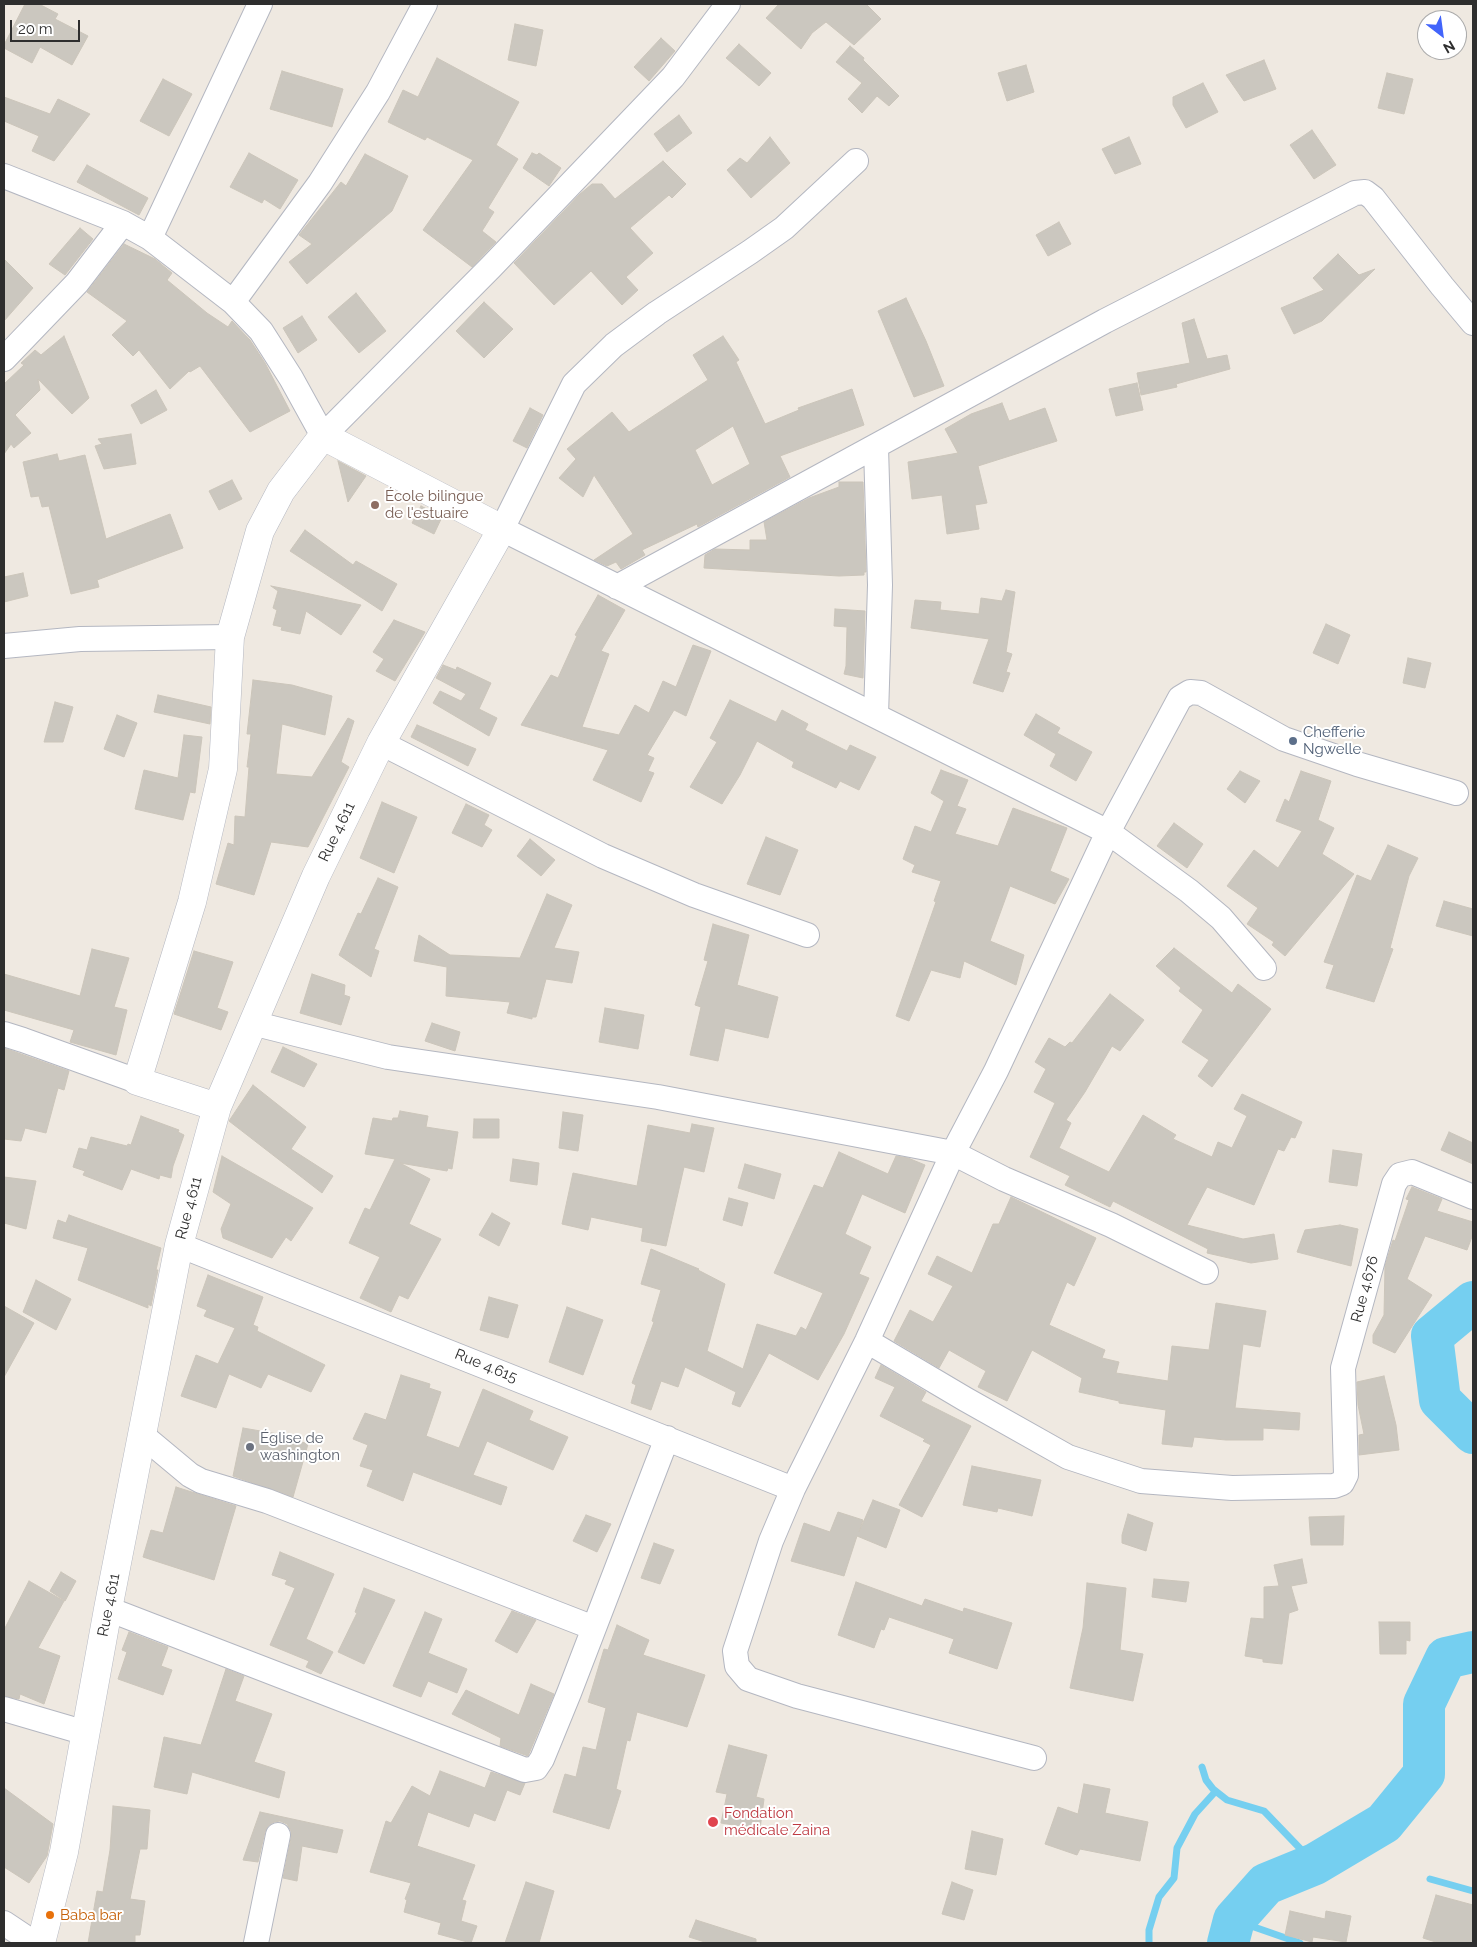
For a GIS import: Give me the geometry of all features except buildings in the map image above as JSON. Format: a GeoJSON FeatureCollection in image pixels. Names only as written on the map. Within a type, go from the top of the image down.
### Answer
{"type":"FeatureCollection","features":[{"type":"Feature","properties":{"kind":"street"},"geometry":{"type":"LineString","coordinates":[[150,238],[260,4]]}},
{"type":"Feature","properties":{"kind":"street"},"geometry":{"type":"LineString","coordinates":[[233,302],[320,183],[378,92],[425,4]]}},
{"type":"Feature","properties":{"kind":"street"},"geometry":{"type":"LineString","coordinates":[[137,1081],[192,902],[223,769],[230,637],[260,531],[281,491],[323,436],[491,267],[673,77],[728,4]]}},
{"type":"Feature","properties":{"kind":"street"},"geometry":{"type":"LineString","coordinates":[[502,529],[574,384],[614,345],[657,313],[784,228],[856,161]]}},
{"type":"Feature","properties":{"kind":"street"},"geometry":{"type":"LineString","coordinates":[[4,176],[123,223],[150,238],[233,302],[262,331],[323,436],[502,529],[1108,832],[1189,891],[1221,918],[1264,968]]}},
{"type":"Feature","properties":{"kind":"street"},"geometry":{"type":"LineString","coordinates":[[617,586],[1105,322],[1355,193],[1365,192],[1373,198],[1473,323]]}},
{"type":"Feature","properties":{"kind":"street"},"geometry":{"type":"LineString","coordinates":[[4,359],[77,283],[123,223]]}},
{"type":"Feature","properties":{"kind":"street"},"geometry":{"type":"LineString","coordinates":[[876,447],[880,585],[876,716]]}},
{"type":"Feature","properties":{"kind":"street","name":"Rue 4.611"},"geometry":{"type":"LineString","coordinates":[[41,1943],[64,1852],[108,1609],[179,1245],[217,1107],[316,876],[381,743],[502,529]]}},
{"type":"Feature","properties":{"kind":"street"},"geometry":{"type":"LineString","coordinates":[[4,646],[80,639],[230,637]]}},
{"type":"Feature","properties":{"kind":"street"},"geometry":{"type":"LineString","coordinates":[[1034,1758],[797,1696],[748,1679],[737,1666],[735,1651],[771,1541],[793,1488],[867,1341],[953,1153],[996,1071],[1108,832],[1180,698],[1190,692],[1201,692],[1284,739],[1307,748],[1456,793]]}},
{"type":"Feature","properties":{"kind":"street"},"geometry":{"type":"LineString","coordinates":[[381,743],[602,856],[694,895],[807,935]]}},
{"type":"Feature","properties":{"kind":"street"},"geometry":{"type":"LineString","coordinates":[[252,1024],[388,1057],[658,1097],[953,1153],[1004,1179],[1111,1225],[1206,1272]]}},
{"type":"Feature","properties":{"kind":"street"},"geometry":{"type":"LineString","coordinates":[[4,1034],[217,1107]]}},
{"type":"Feature","properties":{"kind":"street","name":"Rue 4.676"},"geometry":{"type":"LineString","coordinates":[[867,1341],[965,1400],[1068,1457],[1141,1481],[1232,1488],[1334,1486],[1342,1483],[1346,1475],[1343,1368],[1394,1184],[1400,1175],[1412,1172],[1473,1197]]}},
{"type":"Feature","properties":{"kind":"street","name":"Rue 4.615"},"geometry":{"type":"LineString","coordinates":[[179,1245],[793,1488]]}},
{"type":"Feature","properties":{"kind":"street"},"geometry":{"type":"LineString","coordinates":[[142,1435],[190,1475],[200,1481],[267,1501],[594,1628]]}},
{"type":"Feature","properties":{"kind":"street"},"geometry":{"type":"LineString","coordinates":[[108,1609],[525,1770],[536,1768],[542,1759],[667,1438]]}},
{"type":"Feature","properties":{"kind":"street"},"geometry":{"type":"LineString","coordinates":[[4,1709],[86,1733]]}},
{"type":"Feature","properties":{"kind":"street"},"geometry":{"type":"LineString","coordinates":[[256,1943],[278,1835]]}},
{"type":"Feature","properties":{"kind":"street"},"geometry":{"type":"LineString","coordinates":[[4,1923],[34,1943]]}},
{"type":"Feature","properties":{"kind":"waterway"},"geometry":{"type":"LineString","coordinates":[[1473,1302],[1432,1336],[1440,1400],[1473,1433]]}},
{"type":"Feature","properties":{"kind":"waterway"},"geometry":{"type":"LineString","coordinates":[[1228,1943],[1234,1920],[1266,1884],[1315,1864],[1384,1823],[1424,1774],[1424,1704],[1446,1658],[1473,1652]]}},
{"type":"Feature","properties":{"kind":"waterway"},"geometry":{"type":"LineString","coordinates":[[1202,1767],[1206,1780],[1213,1789],[1227,1800],[1264,1811],[1315,1864]]}},
{"type":"Feature","properties":{"kind":"waterway"},"geometry":{"type":"LineString","coordinates":[[1149,1943],[1149,1930],[1159,1897],[1174,1878],[1177,1848],[1195,1814],[1215,1792],[1213,1789]]}},
{"type":"Feature","properties":{"kind":"waterway"},"geometry":{"type":"LineString","coordinates":[[1430,1879],[1473,1891]]}},
{"type":"Feature","properties":{"kind":"waterway"},"geometry":{"type":"LineString","coordinates":[[1234,1920],[1300,1943]]}},
{"type":"Feature","properties":{"kind":"place","name":"École bilingue de l'estuaire"},"geometry":{"type":"Point","coordinates":[375,505]}},
{"type":"Feature","properties":{"kind":"place","name":"Chefferie Ngwelle"},"geometry":{"type":"Point","coordinates":[1293,741]}},
{"type":"Feature","properties":{"kind":"place","name":"Église de washington"},"geometry":{"type":"Point","coordinates":[250,1447]}},
{"type":"Feature","properties":{"kind":"place","name":"Fondation médicale Zaina"},"geometry":{"type":"Point","coordinates":[713,1822]}},
{"type":"Feature","properties":{"kind":"place","name":"Baba bar"},"geometry":{"type":"Point","coordinates":[50,1915]}}]}
